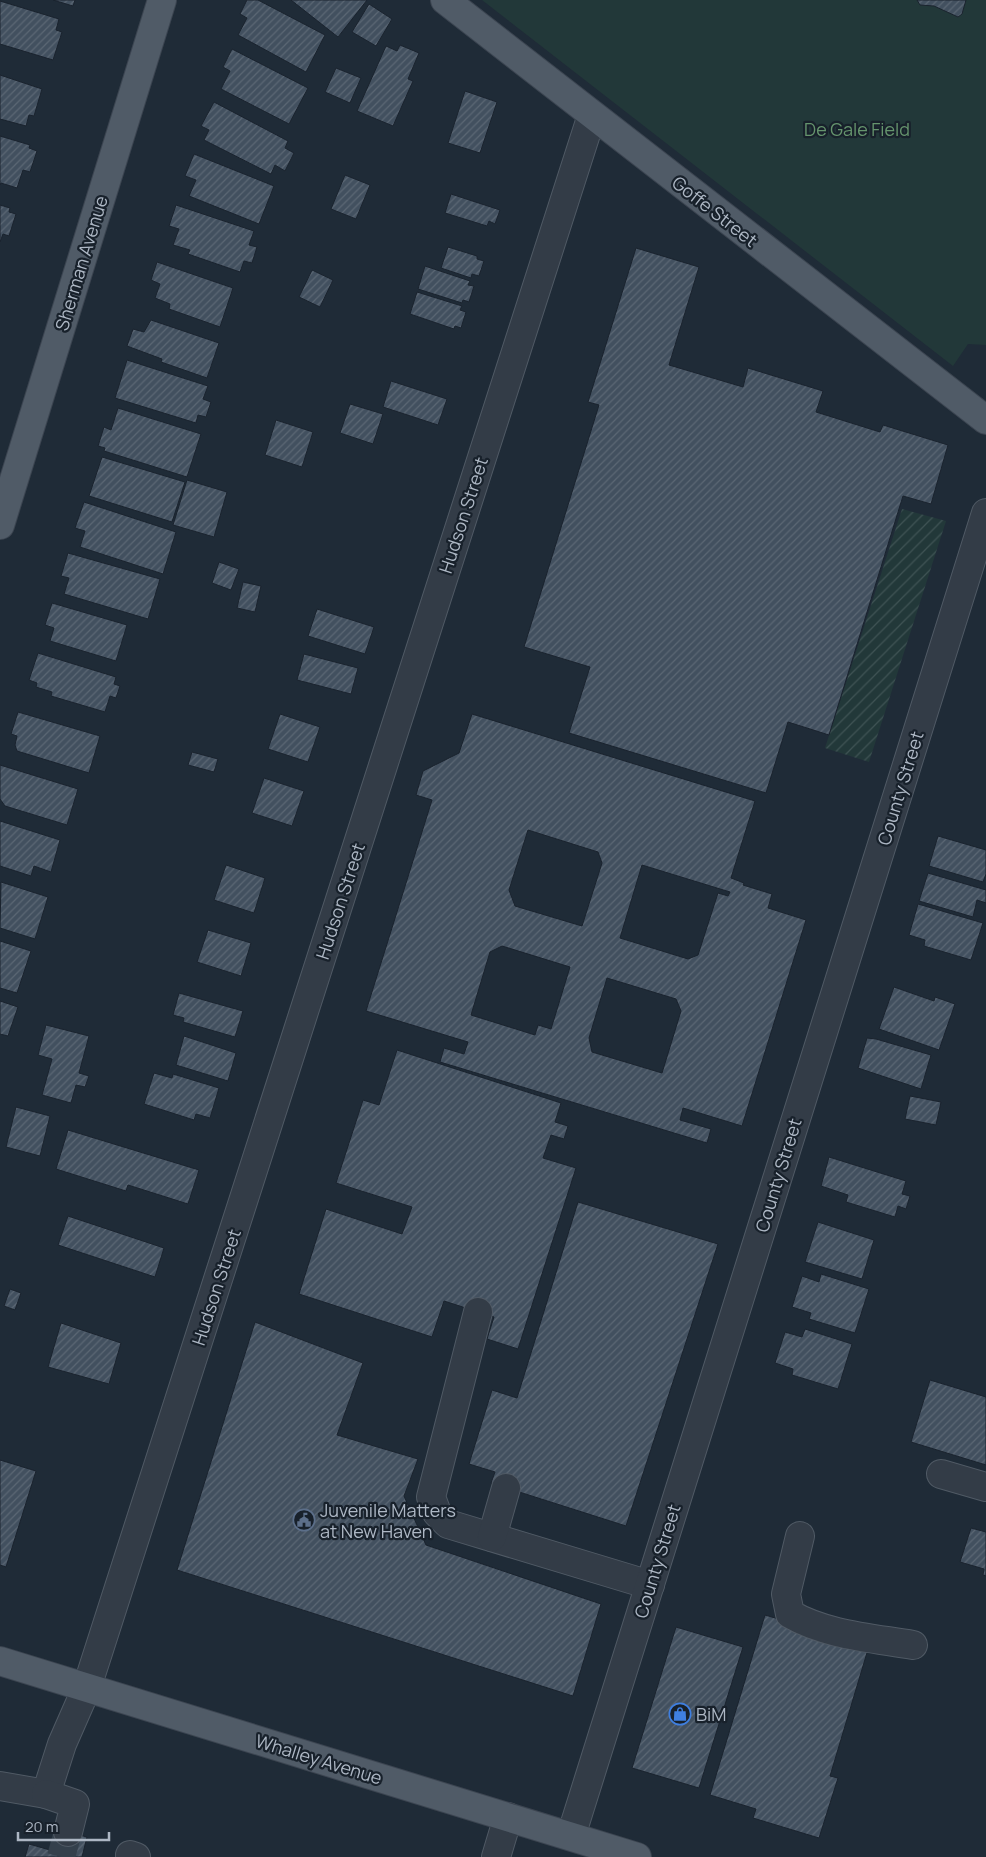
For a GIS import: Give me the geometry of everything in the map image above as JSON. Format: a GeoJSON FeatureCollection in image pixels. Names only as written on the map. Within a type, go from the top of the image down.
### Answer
{"type":"FeatureCollection","features":[{"type":"Feature","properties":{"kind":"main road","name":"Sherman Avenue"},"geometry":{"type":"LineString","coordinates":[[0,526],[162,0]]}},
{"type":"Feature","properties":{"kind":"main road","name":"Goffe Street"},"geometry":{"type":"LineString","coordinates":[[445,0],[986,420]]}},
{"type":"Feature","properties":{"kind":"main road","name":"Whalley Avenue"},"geometry":{"type":"LineString","coordinates":[[0,1664],[87,1687],[637,1857]]}},
{"type":"Feature","properties":{"kind":"street","name":"Hudson Street"},"geometry":{"type":"LineString","coordinates":[[46,1794],[62,1744],[87,1687],[592,115]]}},
{"type":"Feature","properties":{"kind":"street","name":"County Street"},"geometry":{"type":"LineString","coordinates":[[571,1836],[986,513]]}},
{"type":"Feature","properties":{"kind":"street"},"geometry":{"type":"LineString","coordinates":[[478,1312],[431,1497],[437,1513],[448,1524],[650,1585]]}},
{"type":"Feature","properties":{"kind":"street"},"geometry":{"type":"LineString","coordinates":[[941,1474],[986,1487]]}},
{"type":"Feature","properties":{"kind":"street"},"geometry":{"type":"LineString","coordinates":[[492,1537],[506,1488]]}},
{"type":"Feature","properties":{"kind":"street"},"geometry":{"type":"LineString","coordinates":[[800,1536],[786,1594],[790,1614],[804,1622],[831,1630],[914,1645]]}},
{"type":"Feature","properties":{"kind":"street"},"geometry":{"type":"LineString","coordinates":[[0,1786],[46,1794],[75,1804],[68,1832]]}},
{"type":"Feature","properties":{"kind":"street"},"geometry":{"type":"LineString","coordinates":[[496,1857],[508,1817]]}},
{"type":"Feature","properties":{"kind":"green space","name":"De Gale Field"},"geometry":{"type":"Polygon","coordinates":[[[482,0],[986,0],[986,345],[968,344],[953,366],[482,0]]]}},
{"type":"Feature","properties":{"kind":"green space"},"geometry":{"type":"Polygon","coordinates":[[[902,509],[946,521],[869,762],[825,748],[902,509]]]}},
{"type":"Feature","properties":{"kind":"building"},"geometry":{"type":"Polygon","coordinates":[[[53,0],[75,0],[73,6],[53,0]]]}},
{"type":"Feature","properties":{"kind":"building"},"geometry":{"type":"Polygon","coordinates":[[[247,0],[258,0],[325,35],[306,72],[238,35],[247,18],[240,14],[247,0]]]}},
{"type":"Feature","properties":{"kind":"building"},"geometry":{"type":"Polygon","coordinates":[[[291,0],[367,0],[338,37],[291,0]]]}},
{"type":"Feature","properties":{"kind":"building"},"geometry":{"type":"Polygon","coordinates":[[[917,0],[966,0],[962,14],[958,17],[934,6],[920,5],[917,0]]]}},
{"type":"Feature","properties":{"kind":"building"},"geometry":{"type":"Polygon","coordinates":[[[0,1],[59,19],[56,30],[62,32],[53,60],[0,44],[0,1]]]}},
{"type":"Feature","properties":{"kind":"building"},"geometry":{"type":"Polygon","coordinates":[[[369,4],[392,19],[376,46],[352,32],[369,4]]]}},
{"type":"Feature","properties":{"kind":"building"},"geometry":{"type":"Polygon","coordinates":[[[400,45],[419,53],[408,79],[413,81],[393,126],[357,111],[386,46],[397,51],[400,45]]]}},
{"type":"Feature","properties":{"kind":"building"},"geometry":{"type":"Polygon","coordinates":[[[232,49],[308,88],[289,124],[221,89],[230,71],[223,67],[232,49]]]}},
{"type":"Feature","properties":{"kind":"building"},"geometry":{"type":"Polygon","coordinates":[[[336,68],[361,78],[350,103],[325,92],[336,68]]]}},
{"type":"Feature","properties":{"kind":"building"},"geometry":{"type":"Polygon","coordinates":[[[0,75],[42,89],[34,116],[29,115],[26,126],[0,119],[0,75]]]}},
{"type":"Feature","properties":{"kind":"building"},"geometry":{"type":"Polygon","coordinates":[[[465,91],[497,102],[480,153],[448,143],[465,91]]]}},
{"type":"Feature","properties":{"kind":"building"},"geometry":{"type":"Polygon","coordinates":[[[214,102],[288,141],[285,148],[294,153],[285,171],[275,165],[271,174],[204,140],[209,130],[201,126],[214,102]]]}},
{"type":"Feature","properties":{"kind":"building"},"geometry":{"type":"Polygon","coordinates":[[[0,136],[30,145],[29,148],[37,151],[30,172],[23,170],[17,188],[1,183],[0,185],[0,136]]]}},
{"type":"Feature","properties":{"kind":"building"},"geometry":{"type":"Polygon","coordinates":[[[194,154],[274,186],[259,224],[189,196],[196,180],[185,176],[194,154]]]}},
{"type":"Feature","properties":{"kind":"building"},"geometry":{"type":"Polygon","coordinates":[[[345,175],[370,185],[356,219],[331,209],[345,175]]]}},
{"type":"Feature","properties":{"kind":"building"},"geometry":{"type":"Polygon","coordinates":[[[451,194],[500,210],[495,224],[489,221],[487,226],[445,213],[451,194]]]}},
{"type":"Feature","properties":{"kind":"building"},"geometry":{"type":"Polygon","coordinates":[[[0,205],[10,208],[9,212],[16,214],[9,236],[3,234],[0,242],[0,205]]]}},
{"type":"Feature","properties":{"kind":"building"},"geometry":{"type":"Polygon","coordinates":[[[176,205],[254,231],[249,245],[257,247],[252,263],[244,261],[240,272],[188,254],[190,250],[173,245],[179,229],[169,226],[176,205]]]}},
{"type":"Feature","properties":{"kind":"building"},"geometry":{"type":"Polygon","coordinates":[[[448,247],[477,256],[477,259],[484,261],[479,276],[472,274],[471,278],[441,268],[448,247]]]}},
{"type":"Feature","properties":{"kind":"building"},"geometry":{"type":"Polygon","coordinates":[[[636,248],[699,267],[669,365],[743,387],[748,368],[823,391],[816,412],[880,432],[883,425],[948,445],[931,504],[903,496],[829,735],[788,722],[766,793],[569,733],[590,667],[524,647],[599,405],[588,402],[636,248]]]}},
{"type":"Feature","properties":{"kind":"building"},"geometry":{"type":"Polygon","coordinates":[[[157,262],[233,288],[220,327],[169,309],[170,304],[155,298],[160,284],[151,280],[157,262]]]}},
{"type":"Feature","properties":{"kind":"building"},"geometry":{"type":"Polygon","coordinates":[[[425,266],[470,281],[468,285],[474,286],[469,302],[463,300],[462,303],[418,289],[425,266]]]}},
{"type":"Feature","properties":{"kind":"building"},"geometry":{"type":"Polygon","coordinates":[[[312,270],[333,280],[320,307],[299,297],[312,270]]]}},
{"type":"Feature","properties":{"kind":"building"},"geometry":{"type":"Polygon","coordinates":[[[417,292],[462,306],[460,310],[466,312],[461,328],[455,326],[454,329],[410,314],[417,292]]]}},
{"type":"Feature","properties":{"kind":"building"},"geometry":{"type":"Polygon","coordinates":[[[151,320],[219,343],[207,378],[161,362],[162,359],[127,346],[133,329],[144,332],[151,320]]]}},
{"type":"Feature","properties":{"kind":"building"},"geometry":{"type":"Polygon","coordinates":[[[127,360],[208,386],[203,399],[211,402],[206,417],[198,415],[196,423],[115,398],[127,360]]]}},
{"type":"Feature","properties":{"kind":"building"},"geometry":{"type":"Polygon","coordinates":[[[391,381],[447,399],[438,425],[383,407],[391,381]]]}},
{"type":"Feature","properties":{"kind":"building"},"geometry":{"type":"Polygon","coordinates":[[[350,404],[383,414],[373,444],[340,433],[350,404]]]}},
{"type":"Feature","properties":{"kind":"building"},"geometry":{"type":"Polygon","coordinates":[[[118,408],[201,434],[187,477],[104,451],[105,448],[98,446],[104,427],[111,430],[118,408]]]}},
{"type":"Feature","properties":{"kind":"building"},"geometry":{"type":"Polygon","coordinates":[[[276,420],[313,432],[302,467],[265,455],[276,420]]]}},
{"type":"Feature","properties":{"kind":"building"},"geometry":{"type":"Polygon","coordinates":[[[102,457],[185,482],[172,522],[89,496],[102,457]]]}},
{"type":"Feature","properties":{"kind":"building"},"geometry":{"type":"Polygon","coordinates":[[[187,480],[227,492],[214,537],[173,525],[187,480]]]}},
{"type":"Feature","properties":{"kind":"building"},"geometry":{"type":"Polygon","coordinates":[[[84,502],[176,532],[163,574],[80,547],[85,531],[75,528],[84,502]]]}},
{"type":"Feature","properties":{"kind":"building"},"geometry":{"type":"Polygon","coordinates":[[[68,553],[160,579],[148,619],[64,594],[69,578],[61,576],[68,553]]]}},
{"type":"Feature","properties":{"kind":"building"},"geometry":{"type":"Polygon","coordinates":[[[219,562],[239,569],[231,590],[212,583],[219,562]]]}},
{"type":"Feature","properties":{"kind":"building"},"geometry":{"type":"Polygon","coordinates":[[[243,582],[261,586],[255,612],[237,608],[243,582]]]}},
{"type":"Feature","properties":{"kind":"building"},"geometry":{"type":"Polygon","coordinates":[[[52,603],[127,625],[116,661],[50,641],[54,628],[45,625],[52,603]]]}},
{"type":"Feature","properties":{"kind":"building"},"geometry":{"type":"Polygon","coordinates":[[[317,609],[374,627],[365,654],[308,636],[317,609]]]}},
{"type":"Feature","properties":{"kind":"building"},"geometry":{"type":"Polygon","coordinates":[[[38,653],[116,677],[114,684],[120,686],[116,698],[110,696],[105,712],[51,696],[52,692],[36,687],[37,683],[29,680],[38,653]]]}},
{"type":"Feature","properties":{"kind":"building"},"geometry":{"type":"Polygon","coordinates":[[[304,654],[358,668],[351,694],[297,680],[304,654]]]}},
{"type":"Feature","properties":{"kind":"building"},"geometry":{"type":"Polygon","coordinates":[[[18,712],[100,736],[89,773],[17,751],[15,745],[17,736],[11,734],[18,712]]]}},
{"type":"Feature","properties":{"kind":"building"},"geometry":{"type":"Polygon","coordinates":[[[280,714],[320,727],[308,762],[268,749],[280,714]]]}},
{"type":"Feature","properties":{"kind":"building"},"geometry":{"type":"Polygon","coordinates":[[[472,714],[755,801],[731,878],[744,883],[743,885],[772,894],[768,908],[806,920],[742,1126],[683,1108],[680,1120],[711,1129],[707,1143],[440,1062],[444,1048],[464,1054],[468,1042],[366,1011],[432,800],[416,795],[423,771],[459,753],[472,714]],[[528,830],[509,890],[515,906],[582,926],[602,863],[598,852],[528,830]],[[642,865],[620,938],[688,959],[698,955],[718,893],[728,896],[730,892],[642,865]],[[502,946],[490,952],[471,1015],[535,1035],[538,1025],[551,1029],[570,967],[502,946]],[[607,978],[589,1038],[592,1052],[662,1073],[681,1011],[676,999],[607,978]]]}},
{"type":"Feature","properties":{"kind":"building"},"geometry":{"type":"Polygon","coordinates":[[[192,752],[218,759],[214,772],[188,765],[192,752]]]}},
{"type":"Feature","properties":{"kind":"building"},"geometry":{"type":"Polygon","coordinates":[[[0,765],[78,789],[67,825],[5,806],[0,799],[0,765]]]}},
{"type":"Feature","properties":{"kind":"building"},"geometry":{"type":"Polygon","coordinates":[[[264,778],[304,791],[292,826],[252,813],[264,778]]]}},
{"type":"Feature","properties":{"kind":"building"},"geometry":{"type":"Polygon","coordinates":[[[0,821],[60,840],[51,872],[34,866],[31,876],[0,866],[0,821]]]}},
{"type":"Feature","properties":{"kind":"building"},"geometry":{"type":"Polygon","coordinates":[[[938,836],[986,850],[986,874],[983,882],[929,866],[938,836]]]}},
{"type":"Feature","properties":{"kind":"building"},"geometry":{"type":"Polygon","coordinates":[[[226,865],[265,878],[254,913],[214,900],[226,865]]]}},
{"type":"Feature","properties":{"kind":"building"},"geometry":{"type":"Polygon","coordinates":[[[928,873],[986,890],[986,903],[977,900],[973,917],[919,901],[928,873]]]}},
{"type":"Feature","properties":{"kind":"building"},"geometry":{"type":"Polygon","coordinates":[[[1,882],[48,897],[35,939],[0,928],[1,882]]]}},
{"type":"Feature","properties":{"kind":"building"},"geometry":{"type":"Polygon","coordinates":[[[918,904],[983,923],[971,960],[924,946],[925,940],[909,935],[918,904]]]}},
{"type":"Feature","properties":{"kind":"building"},"geometry":{"type":"Polygon","coordinates":[[[208,930],[251,943],[241,976],[197,962],[208,930]]]}},
{"type":"Feature","properties":{"kind":"building"},"geometry":{"type":"Polygon","coordinates":[[[0,941],[31,951],[17,993],[0,988],[0,941]]]}},
{"type":"Feature","properties":{"kind":"building"},"geometry":{"type":"Polygon","coordinates":[[[894,987],[934,1001],[935,997],[955,1004],[939,1050],[879,1029],[894,987]]]}},
{"type":"Feature","properties":{"kind":"building"},"geometry":{"type":"Polygon","coordinates":[[[179,993],[243,1011],[235,1037],[183,1022],[184,1018],[173,1015],[179,993]]]}},
{"type":"Feature","properties":{"kind":"building"},"geometry":{"type":"Polygon","coordinates":[[[0,1001],[18,1007],[8,1036],[0,1034],[0,1001]]]}},
{"type":"Feature","properties":{"kind":"building"},"geometry":{"type":"Polygon","coordinates":[[[46,1025],[89,1036],[79,1073],[89,1076],[85,1087],[76,1085],[71,1103],[42,1095],[52,1059],[38,1055],[46,1025]]]}},
{"type":"Feature","properties":{"kind":"building"},"geometry":{"type":"Polygon","coordinates":[[[184,1036],[236,1053],[228,1081],[176,1065],[184,1036]]]}},
{"type":"Feature","properties":{"kind":"building"},"geometry":{"type":"Polygon","coordinates":[[[867,1038],[931,1055],[921,1089],[858,1068],[867,1038]]]}},
{"type":"Feature","properties":{"kind":"building"},"geometry":{"type":"Polygon","coordinates":[[[397,1050],[561,1103],[555,1122],[568,1126],[564,1139],[551,1135],[543,1158],[576,1168],[518,1349],[487,1339],[494,1317],[444,1301],[432,1337],[299,1294],[326,1209],[402,1234],[412,1207],[336,1183],[363,1100],[379,1105],[397,1050]]]}},
{"type":"Feature","properties":{"kind":"building"},"geometry":{"type":"Polygon","coordinates":[[[154,1073],[172,1078],[173,1074],[219,1088],[210,1118],[196,1114],[194,1120],[144,1104],[154,1073]]]}},
{"type":"Feature","properties":{"kind":"building"},"geometry":{"type":"Polygon","coordinates":[[[910,1096],[941,1102],[936,1125],[905,1119],[910,1096]]]}},
{"type":"Feature","properties":{"kind":"building"},"geometry":{"type":"Polygon","coordinates":[[[16,1107],[50,1116],[40,1156],[6,1147],[16,1107]]]}},
{"type":"Feature","properties":{"kind":"building"},"geometry":{"type":"Polygon","coordinates":[[[68,1130],[199,1170],[188,1204],[128,1185],[126,1191],[56,1169],[68,1130]]]}},
{"type":"Feature","properties":{"kind":"building"},"geometry":{"type":"Polygon","coordinates":[[[829,1157],[906,1181],[902,1194],[910,1196],[906,1209],[898,1206],[895,1217],[846,1202],[848,1195],[821,1186],[829,1157]]]}},
{"type":"Feature","properties":{"kind":"building"},"geometry":{"type":"Polygon","coordinates":[[[578,1202],[718,1244],[626,1526],[491,1483],[495,1472],[469,1464],[492,1390],[517,1398],[578,1202]]]}},
{"type":"Feature","properties":{"kind":"building"},"geometry":{"type":"Polygon","coordinates":[[[68,1216],[164,1248],[155,1277],[58,1245],[68,1216]]]}},
{"type":"Feature","properties":{"kind":"building"},"geometry":{"type":"Polygon","coordinates":[[[818,1222],[874,1240],[862,1279],[805,1262],[818,1222]]]}},
{"type":"Feature","properties":{"kind":"building"},"geometry":{"type":"Polygon","coordinates":[[[821,1274],[869,1289],[855,1333],[809,1319],[811,1313],[792,1307],[802,1276],[819,1282],[821,1274]]]}},
{"type":"Feature","properties":{"kind":"building"},"geometry":{"type":"Polygon","coordinates":[[[10,1289],[21,1293],[15,1310],[4,1306],[10,1289]]]}},
{"type":"Feature","properties":{"kind":"building","name":"Juvenile Matters at New Haven"},"geometry":{"type":"Polygon","coordinates":[[[255,1322],[363,1363],[337,1435],[418,1459],[404,1496],[426,1545],[601,1604],[573,1696],[177,1570],[255,1322]]]}},
{"type":"Feature","properties":{"kind":"building"},"geometry":{"type":"Polygon","coordinates":[[[61,1323],[121,1343],[109,1384],[48,1367],[61,1323]]]}},
{"type":"Feature","properties":{"kind":"building"},"geometry":{"type":"Polygon","coordinates":[[[805,1329],[852,1344],[838,1389],[792,1375],[793,1369],[775,1363],[785,1332],[802,1337],[805,1329]]]}},
{"type":"Feature","properties":{"kind":"building"},"geometry":{"type":"Polygon","coordinates":[[[930,1380],[986,1397],[986,1465],[911,1442],[930,1380]]]}},
{"type":"Feature","properties":{"kind":"building"},"geometry":{"type":"Polygon","coordinates":[[[0,1460],[36,1471],[6,1567],[0,1565],[0,1460]]]}},
{"type":"Feature","properties":{"kind":"building"},"geometry":{"type":"Polygon","coordinates":[[[971,1528],[986,1532],[986,1576],[983,1575],[984,1569],[960,1562],[971,1528]]]}},
{"type":"Feature","properties":{"kind":"building"},"geometry":{"type":"Polygon","coordinates":[[[765,1615],[869,1646],[830,1776],[838,1778],[819,1838],[753,1818],[756,1809],[710,1795],[765,1615]]]}},
{"type":"Feature","properties":{"kind":"building"},"geometry":{"type":"Polygon","coordinates":[[[676,1627],[743,1647],[699,1788],[632,1768],[676,1627]]]}},
{"type":"Feature","properties":{"kind":"building"},"geometry":{"type":"Polygon","coordinates":[[[56,1829],[87,1837],[82,1857],[25,1857],[29,1844],[50,1850],[56,1829]]]}},
{"type":"Feature","properties":{"kind":"tunnel"},"geometry":{"type":"LineString","coordinates":[[61,1857],[68,1832]]}},
{"type":"Feature","properties":{"kind":"place","name":"Juvenile Matters at New Haven"},"geometry":{"type":"Point","coordinates":[304,1520]}},
{"type":"Feature","properties":{"kind":"place","name":"BiM"},"geometry":{"type":"Point","coordinates":[680,1714]}}]}
